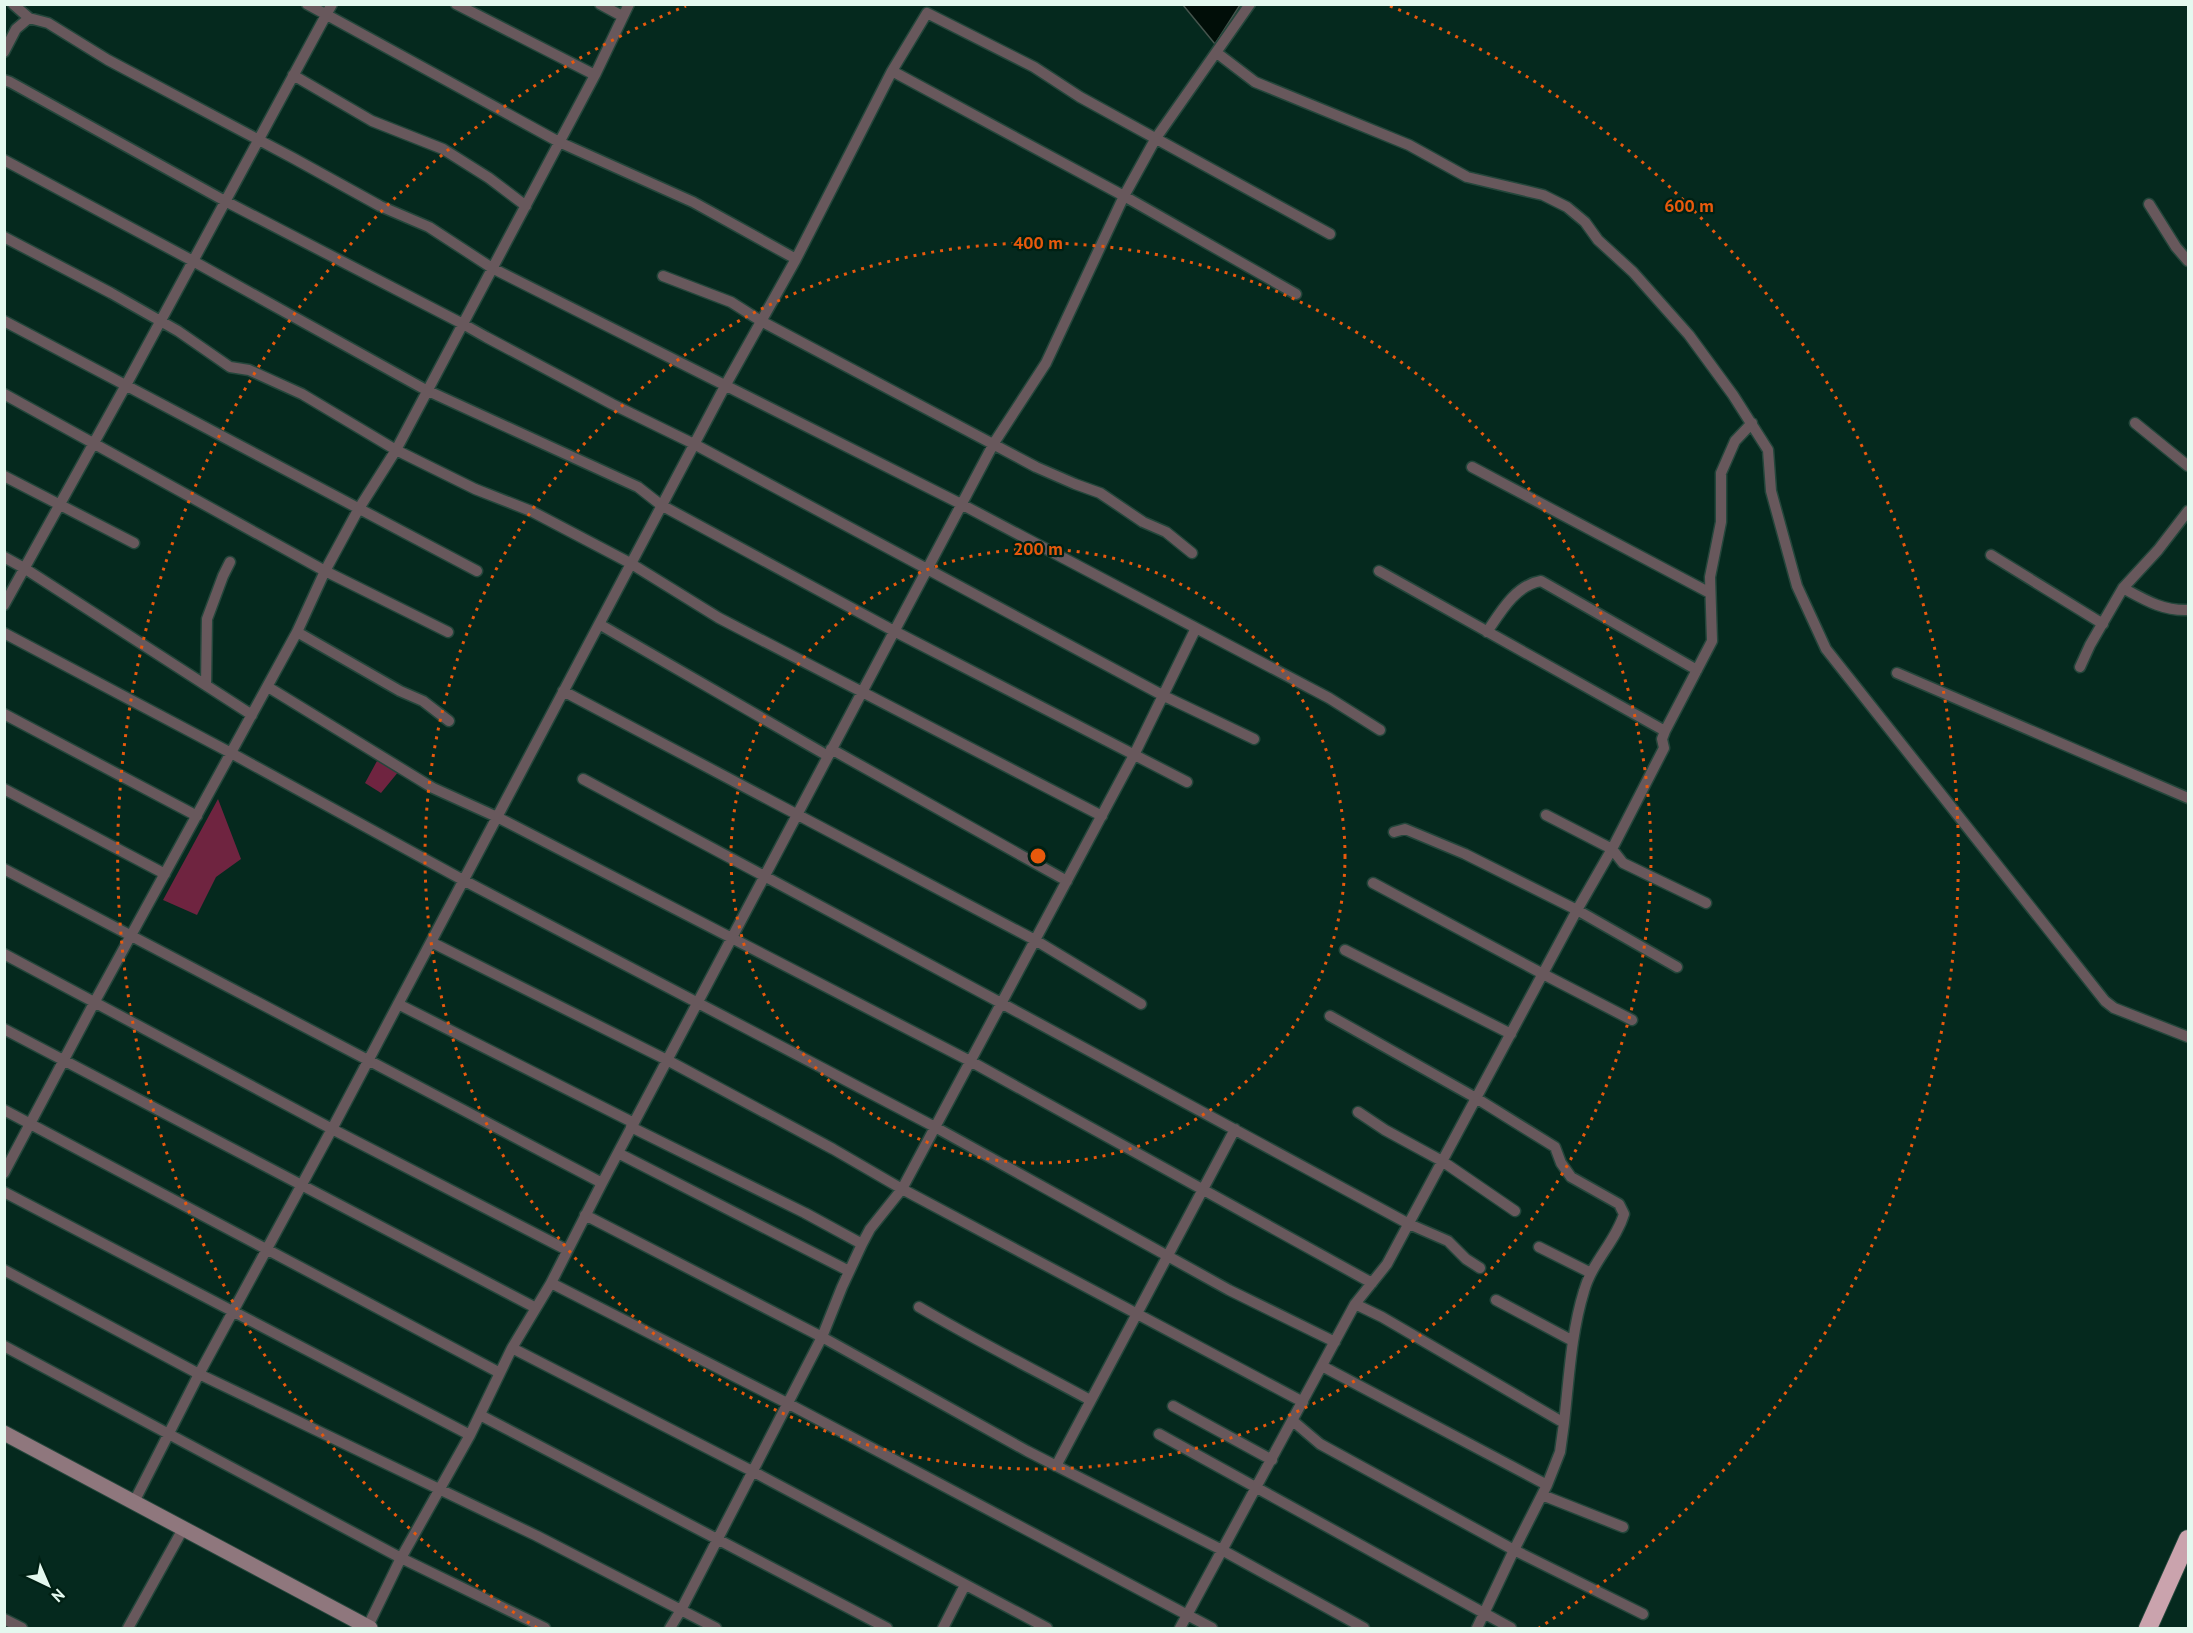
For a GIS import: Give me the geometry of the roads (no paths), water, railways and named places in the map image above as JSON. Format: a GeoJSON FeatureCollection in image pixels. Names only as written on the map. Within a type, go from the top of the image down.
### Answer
{"type":"FeatureCollection","features":[{"type":"Feature","properties":{"kind":"highway"},"geometry":{"type":"LineString","coordinates":[[2148,1629],[2188,1539]]}},
{"type":"Feature","properties":{"kind":"main road"},"geometry":{"type":"LineString","coordinates":[[4,1433],[368,1628]]}},
{"type":"Feature","properties":{"kind":"street"},"geometry":{"type":"LineString","coordinates":[[13,4],[28,18],[48,23],[108,60],[380,206],[429,227],[492,268],[961,504],[1329,698],[1380,729]]}},
{"type":"Feature","properties":{"kind":"street"},"geometry":{"type":"LineString","coordinates":[[307,4],[329,10],[559,142],[693,202],[796,259]]}},
{"type":"Feature","properties":{"kind":"street"},"geometry":{"type":"LineString","coordinates":[[456,4],[594,75]]}},
{"type":"Feature","properties":{"kind":"street"},"geometry":{"type":"LineString","coordinates":[[600,4],[622,16]]}},
{"type":"Feature","properties":{"kind":"street"},"geometry":{"type":"LineString","coordinates":[[4,1173],[130,937],[268,687],[358,510],[396,450],[526,206],[629,4]]}},
{"type":"Feature","properties":{"kind":"street"},"geometry":{"type":"LineString","coordinates":[[368,1628],[401,1558],[470,1435],[512,1348],[551,1283],[961,504],[994,443],[1046,363],[1124,196],[1156,138],[1251,4]]}},
{"type":"Feature","properties":{"kind":"street"},"geometry":{"type":"LineString","coordinates":[[4,605],[329,10]]}},
{"type":"Feature","properties":{"kind":"street"},"geometry":{"type":"LineString","coordinates":[[134,1502],[199,1374],[332,1129],[630,563],[796,259],[892,72],[927,13],[1034,67],[1080,97],[1330,234]]}},
{"type":"Feature","properties":{"kind":"street"},"geometry":{"type":"LineString","coordinates":[[4,52],[15,29],[28,18]]}},
{"type":"Feature","properties":{"kind":"street"},"geometry":{"type":"LineString","coordinates":[[1217,53],[1243,75],[1256,82],[1409,145],[1467,177],[1543,195],[1568,207],[1585,222],[1598,240],[1633,272],[1676,320],[1752,423],[1768,450],[1771,491],[1797,586],[1826,649],[2105,1001],[2114,1008],[2188,1037]]}},
{"type":"Feature","properties":{"kind":"street"},"geometry":{"type":"LineString","coordinates":[[892,72],[1124,196],[1296,294]]}},
{"type":"Feature","properties":{"kind":"street"},"geometry":{"type":"LineString","coordinates":[[293,75],[372,121],[443,149],[489,178],[526,206]]}},
{"type":"Feature","properties":{"kind":"street"},"geometry":{"type":"LineString","coordinates":[[4,80],[225,201],[612,404],[694,444],[1164,696],[1254,740]]}},
{"type":"Feature","properties":{"kind":"street"},"geometry":{"type":"LineString","coordinates":[[4,160],[426,390],[638,487],[661,505],[894,631],[1187,782]]}},
{"type":"Feature","properties":{"kind":"street"},"geometry":{"type":"LineString","coordinates":[[2149,204],[2176,247],[2188,261]]}},
{"type":"Feature","properties":{"kind":"street"},"geometry":{"type":"LineString","coordinates":[[4,237],[178,331],[230,367],[249,370],[302,394],[396,450],[475,489],[531,511],[630,563],[719,618],[1102,816]]}},
{"type":"Feature","properties":{"kind":"street"},"geometry":{"type":"LineString","coordinates":[[663,276],[731,302],[761,321],[1036,467],[1100,493],[1143,522],[1166,532],[1192,553]]}},
{"type":"Feature","properties":{"kind":"street"},"geometry":{"type":"LineString","coordinates":[[4,321],[477,571]]}},
{"type":"Feature","properties":{"kind":"street"},"geometry":{"type":"LineString","coordinates":[[4,394],[325,571],[448,632]]}},
{"type":"Feature","properties":{"kind":"street"},"geometry":{"type":"LineString","coordinates":[[1180,1629],[1355,1304],[1387,1264],[1612,849],[1664,748],[1662,739],[1665,731],[1712,641],[1710,577],[1721,522],[1721,473],[1735,441],[1752,423]]}},
{"type":"Feature","properties":{"kind":"street"},"geometry":{"type":"LineString","coordinates":[[2135,423],[2188,466]]}},
{"type":"Feature","properties":{"kind":"street"},"geometry":{"type":"LineString","coordinates":[[1473,467],[1710,593]]}},
{"type":"Feature","properties":{"kind":"street"},"geometry":{"type":"LineString","coordinates":[[4,476],[134,543]]}},
{"type":"Feature","properties":{"kind":"street"},"geometry":{"type":"LineString","coordinates":[[2080,667],[2123,588],[2158,550],[2188,511]]}},
{"type":"Feature","properties":{"kind":"street"},"geometry":{"type":"LineString","coordinates":[[1991,555],[2103,624]]}},
{"type":"Feature","properties":{"kind":"street"},"geometry":{"type":"LineString","coordinates":[[4,557],[252,715]]}},
{"type":"Feature","properties":{"kind":"street"},"geometry":{"type":"LineString","coordinates":[[206,685],[207,619],[230,562]]}},
{"type":"Feature","properties":{"kind":"street"},"geometry":{"type":"LineString","coordinates":[[1379,571],[1665,731]]}},
{"type":"Feature","properties":{"kind":"street"},"geometry":{"type":"LineString","coordinates":[[1487,632],[1520,590],[1529,583],[1541,581],[1697,670]]}},
{"type":"Feature","properties":{"kind":"street"},"geometry":{"type":"LineString","coordinates":[[2123,588],[2152,604],[2175,610],[2188,610]]}},
{"type":"Feature","properties":{"kind":"street"},"geometry":{"type":"LineString","coordinates":[[599,624],[830,753],[1067,881]]}},
{"type":"Feature","properties":{"kind":"street"},"geometry":{"type":"LineString","coordinates":[[670,1629],[822,1337],[862,1244],[902,1189],[1134,755],[1196,628]]}},
{"type":"Feature","properties":{"kind":"street"},"geometry":{"type":"LineString","coordinates":[[297,632],[400,691],[423,701],[449,721]]}},
{"type":"Feature","properties":{"kind":"street"},"geometry":{"type":"LineString","coordinates":[[4,633],[464,880],[935,1126],[1283,1318],[1335,1342]]}},
{"type":"Feature","properties":{"kind":"street"},"geometry":{"type":"LineString","coordinates":[[1897,673],[2188,798]]}},
{"type":"Feature","properties":{"kind":"street"},"geometry":{"type":"LineString","coordinates":[[268,687],[433,788],[497,817],[970,1061],[1372,1283]]}},
{"type":"Feature","properties":{"kind":"street"},"geometry":{"type":"LineString","coordinates":[[563,691],[1035,940],[1141,1004]]}},
{"type":"Feature","properties":{"kind":"street"},"geometry":{"type":"LineString","coordinates":[[4,714],[197,816]]}},
{"type":"Feature","properties":{"kind":"street"},"geometry":{"type":"LineString","coordinates":[[583,779],[1408,1224],[1448,1241],[1466,1259],[1480,1268]]}},
{"type":"Feature","properties":{"kind":"street"},"geometry":{"type":"LineString","coordinates":[[4,789],[165,874]]}},
{"type":"Feature","properties":{"kind":"street"},"geometry":{"type":"LineString","coordinates":[[1546,815],[1612,849],[1623,863],[1707,903]]}},
{"type":"Feature","properties":{"kind":"street"},"geometry":{"type":"LineString","coordinates":[[1394,832],[1405,829],[1465,854],[1577,910],[1677,967]]}},
{"type":"Feature","properties":{"kind":"street"},"geometry":{"type":"LineString","coordinates":[[4,869],[602,1184]]}},
{"type":"Feature","properties":{"kind":"street"},"geometry":{"type":"LineString","coordinates":[[1373,883],[1632,1020]]}},
{"type":"Feature","properties":{"kind":"street"},"geometry":{"type":"LineString","coordinates":[[431,942],[667,1060],[833,1149],[902,1189],[1303,1402]]}},
{"type":"Feature","properties":{"kind":"street"},"geometry":{"type":"LineString","coordinates":[[1345,950],[1510,1034]]}},
{"type":"Feature","properties":{"kind":"street"},"geometry":{"type":"LineString","coordinates":[[4,954],[94,1004],[567,1251]]}},
{"type":"Feature","properties":{"kind":"street"},"geometry":{"type":"LineString","coordinates":[[398,1004],[862,1244]]}},
{"type":"Feature","properties":{"kind":"street"},"geometry":{"type":"LineString","coordinates":[[1330,1016],[1476,1098],[1555,1147],[1561,1163],[1571,1177],[1619,1204],[1624,1214],[1621,1225],[1591,1273],[1584,1290],[1573,1341],[1560,1452],[1545,1490],[1477,1629]]}},
{"type":"Feature","properties":{"kind":"street"},"geometry":{"type":"LineString","coordinates":[[4,1029],[536,1308]]}},
{"type":"Feature","properties":{"kind":"street"},"geometry":{"type":"LineString","coordinates":[[4,1110],[500,1373]]}},
{"type":"Feature","properties":{"kind":"street"},"geometry":{"type":"LineString","coordinates":[[1358,1112],[1385,1130],[1442,1161],[1515,1211]]}},
{"type":"Feature","properties":{"kind":"street"},"geometry":{"type":"LineString","coordinates":[[1056,1466],[1235,1130]]}},
{"type":"Feature","properties":{"kind":"street"},"geometry":{"type":"LineString","coordinates":[[618,1153],[849,1271]]}},
{"type":"Feature","properties":{"kind":"street"},"geometry":{"type":"LineString","coordinates":[[4,1192],[470,1435]]}},
{"type":"Feature","properties":{"kind":"street"},"geometry":{"type":"LineString","coordinates":[[585,1215],[822,1337],[1056,1466],[1222,1550],[1364,1629]]}},
{"type":"Feature","properties":{"kind":"street"},"geometry":{"type":"LineString","coordinates":[[1539,1247],[1591,1273]]}},
{"type":"Feature","properties":{"kind":"street"},"geometry":{"type":"LineString","coordinates":[[4,1270],[199,1374],[537,1536],[716,1629]]}},
{"type":"Feature","properties":{"kind":"street"},"geometry":{"type":"LineString","coordinates":[[551,1283],[787,1403],[1212,1629]]}},
{"type":"Feature","properties":{"kind":"street"},"geometry":{"type":"LineString","coordinates":[[1496,1300],[1573,1341]]}},
{"type":"Feature","properties":{"kind":"street"},"geometry":{"type":"LineString","coordinates":[[1355,1304],[1382,1317],[1564,1423]]}},
{"type":"Feature","properties":{"kind":"street"},"geometry":{"type":"LineString","coordinates":[[919,1307],[979,1342],[1090,1400]]}},
{"type":"Feature","properties":{"kind":"street"},"geometry":{"type":"LineString","coordinates":[[4,1346],[401,1558],[545,1629]]}},
{"type":"Feature","properties":{"kind":"street"},"geometry":{"type":"LineString","coordinates":[[512,1348],[752,1471],[1047,1629]]}},
{"type":"Feature","properties":{"kind":"street"},"geometry":{"type":"LineString","coordinates":[[1322,1366],[1545,1490],[1623,1527]]}},
{"type":"Feature","properties":{"kind":"street"},"geometry":{"type":"LineString","coordinates":[[1173,1406],[1272,1460]]}},
{"type":"Feature","properties":{"kind":"street"},"geometry":{"type":"LineString","coordinates":[[480,1415],[887,1629]]}},
{"type":"Feature","properties":{"kind":"street"},"geometry":{"type":"LineString","coordinates":[[1293,1421],[1320,1444],[1514,1550],[1643,1614]]}},
{"type":"Feature","properties":{"kind":"street"},"geometry":{"type":"LineString","coordinates":[[1159,1434],[1511,1629]]}},
{"type":"Feature","properties":{"kind":"street"},"geometry":{"type":"LineString","coordinates":[[128,1629],[183,1529]]}},
{"type":"Feature","properties":{"kind":"street"},"geometry":{"type":"LineString","coordinates":[[943,1629],[965,1585]]}},
{"type":"Feature","properties":{"kind":"street"},"geometry":{"type":"LineString","coordinates":[[6,1622],[22,1629]]}}]}
